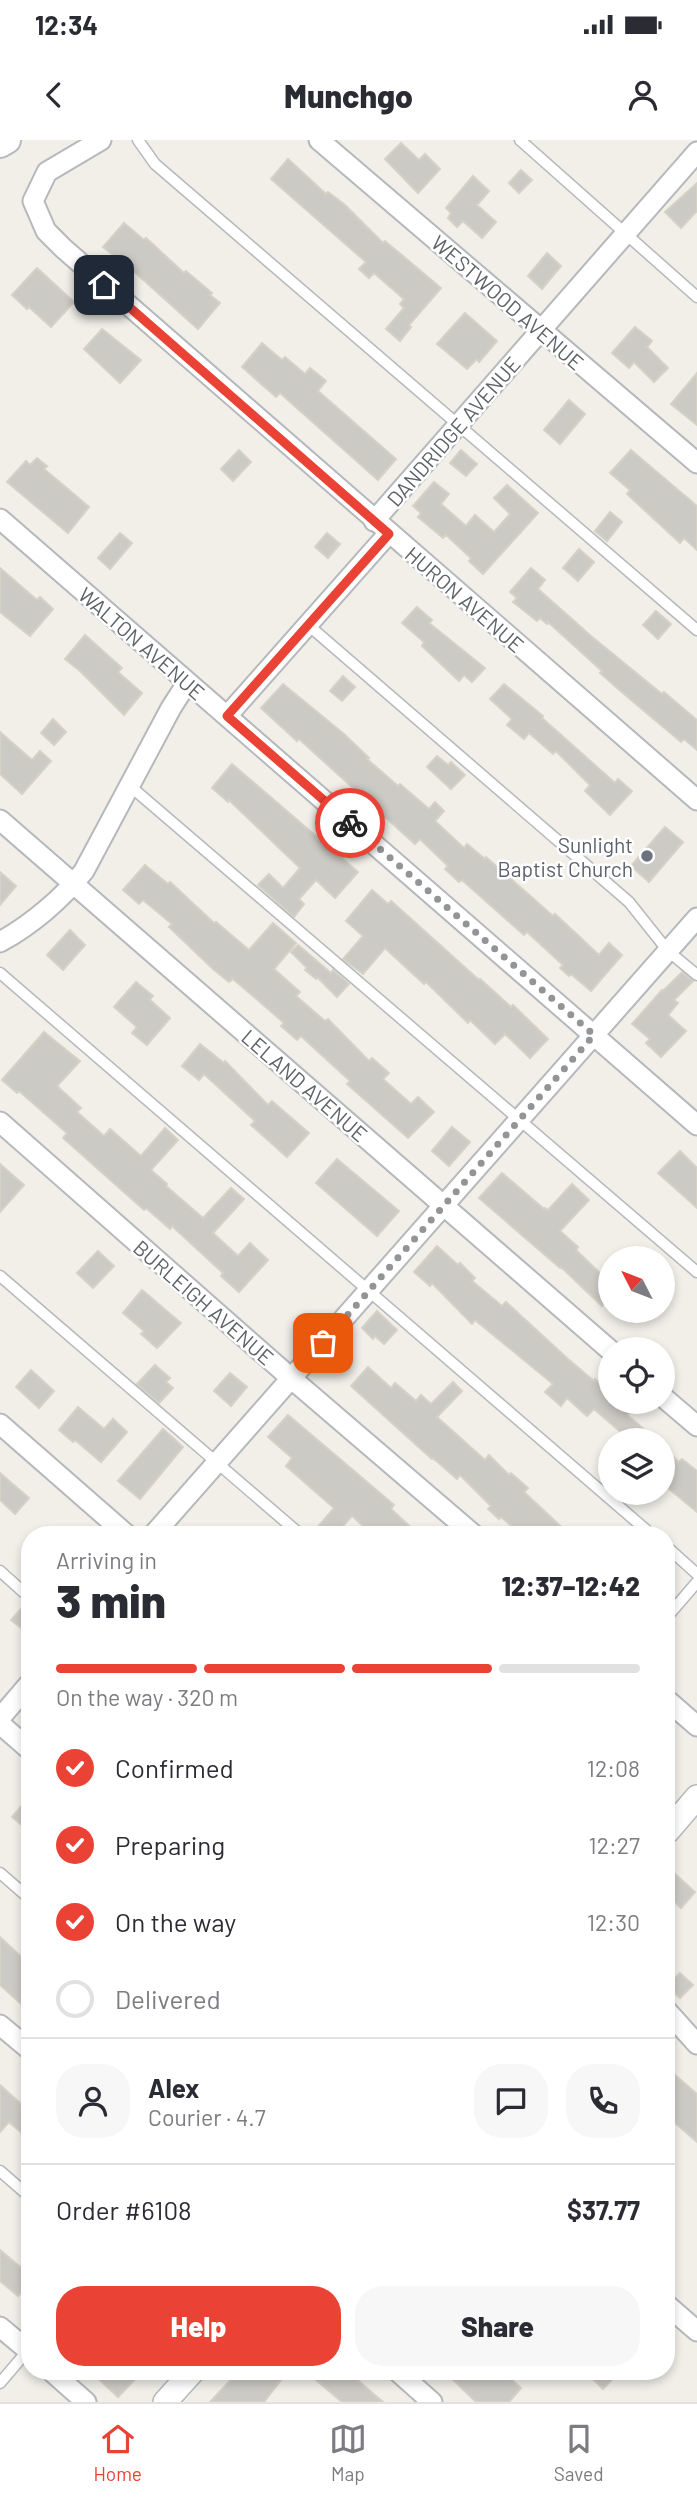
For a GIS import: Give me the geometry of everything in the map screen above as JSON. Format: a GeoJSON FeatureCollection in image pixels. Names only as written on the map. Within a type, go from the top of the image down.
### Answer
{"type":"FeatureCollection","features":[{"type":"Feature","properties":{"kind":"main road"},"geometry":{"type":"LineString","coordinates":[[0,144],[7,140]]}},
{"type":"Feature","properties":{"kind":"street","name":"HURON AVENUE"},"geometry":{"type":"LineString","coordinates":[[101,140],[47,172],[33,201],[46,231],[697,800]]}},
{"type":"Feature","properties":{"kind":"street","name":"WESTWOOD AVENUE"},"geometry":{"type":"LineString","coordinates":[[319,140],[697,463]]}},
{"type":"Feature","properties":{"kind":"street","name":"DANDRIDGE AVENUE"},"geometry":{"type":"LineString","coordinates":[[227,716],[307,624],[458,426],[697,152]]}},
{"type":"Feature","properties":{"kind":"street","name":"WALTON AVENUE"},"geometry":{"type":"LineString","coordinates":[[0,519],[697,1125]]}},
{"type":"Feature","properties":{"kind":"street"},"geometry":{"type":"LineString","coordinates":[[0,942],[40,914],[73,885],[84,871],[170,708],[187,683]]}},
{"type":"Feature","properties":{"kind":"street","name":"LELAND AVENUE"},"geometry":{"type":"LineString","coordinates":[[0,820],[598,1340]]}},
{"type":"Feature","properties":{"kind":"street"},"geometry":{"type":"LineString","coordinates":[[161,1526],[697,918]]}},
{"type":"Feature","properties":{"kind":"street","name":"BURLEIGH AVENUE"},"geometry":{"type":"LineString","coordinates":[[0,1122],[464,1526]]}},
{"type":"Feature","properties":{"kind":"street"},"geometry":{"type":"LineString","coordinates":[[675,1407],[697,1426]]}},
{"type":"Feature","properties":{"kind":"street"},"geometry":{"type":"LineString","coordinates":[[0,1424],[117,1526]]}},
{"type":"Feature","properties":{"kind":"street"},"geometry":{"type":"LineString","coordinates":[[0,1718],[21,1694]]}},
{"type":"Feature","properties":{"kind":"street"},"geometry":{"type":"LineString","coordinates":[[675,1707],[697,1726]]}},
{"type":"Feature","properties":{"kind":"street"},"geometry":{"type":"LineString","coordinates":[[0,1724],[21,1742]]}},
{"type":"Feature","properties":{"kind":"street"},"geometry":{"type":"LineString","coordinates":[[675,1823],[697,1797]]}},
{"type":"Feature","properties":{"kind":"street"},"geometry":{"type":"LineString","coordinates":[[675,2020],[697,2044]]}},
{"type":"Feature","properties":{"kind":"street"},"geometry":{"type":"LineString","coordinates":[[0,2025],[21,2042]]}},
{"type":"Feature","properties":{"kind":"street"},"geometry":{"type":"LineString","coordinates":[[675,2312],[697,2331]]}},
{"type":"Feature","properties":{"kind":"street"},"geometry":{"type":"LineString","coordinates":[[0,2326],[21,2344]]}},
{"type":"Feature","properties":{"kind":"street"},"geometry":{"type":"LineString","coordinates":[[61,2380],[86,2402]]}},
{"type":"Feature","properties":{"kind":"street"},"geometry":{"type":"LineString","coordinates":[[165,2402],[184,2380]]}},
{"type":"Feature","properties":{"kind":"street"},"geometry":{"type":"LineString","coordinates":[[407,2380],[432,2402]]}},
{"type":"Feature","properties":{"kind":"lane"},"geometry":{"type":"LineString","coordinates":[[138,140],[155,164],[697,630]]}},
{"type":"Feature","properties":{"kind":"lane"},"geometry":{"type":"LineString","coordinates":[[520,140],[697,297]]}},
{"type":"Feature","properties":{"kind":"lane"},"geometry":{"type":"LineString","coordinates":[[307,624],[629,902],[668,951],[697,975]]}},
{"type":"Feature","properties":{"kind":"lane"},"geometry":{"type":"LineString","coordinates":[[130,786],[697,1272]]}},
{"type":"Feature","properties":{"kind":"lane"},"geometry":{"type":"LineString","coordinates":[[0,973],[642,1526]]}},
{"type":"Feature","properties":{"kind":"lane"},"geometry":{"type":"LineString","coordinates":[[0,1276],[291,1526]]}},
{"type":"Feature","properties":{"kind":"lane"},"geometry":{"type":"LineString","coordinates":[[675,1554],[697,1574]]}},
{"type":"Feature","properties":{"kind":"lane"},"geometry":{"type":"LineString","coordinates":[[0,1572],[21,1590]]}},
{"type":"Feature","properties":{"kind":"lane"},"geometry":{"type":"LineString","coordinates":[[675,1608],[697,1582]]}},
{"type":"Feature","properties":{"kind":"lane"},"geometry":{"type":"LineString","coordinates":[[0,1874],[21,1892]]}},
{"type":"Feature","properties":{"kind":"lane"},"geometry":{"type":"LineString","coordinates":[[0,2171],[21,2189]]}},
{"type":"Feature","properties":{"kind":"lane"},"geometry":{"type":"LineString","coordinates":[[0,2383],[21,2360]]}},
{"type":"Feature","properties":{"kind":"building"},"geometry":{"type":"Polygon","coordinates":[[[401,143],[419,160],[425,154],[440,169],[418,193],[385,159],[401,143]]]}},
{"type":"Feature","properties":{"kind":"building"},"geometry":{"type":"Polygon","coordinates":[[[288,159],[326,194],[328,192],[345,205],[383,243],[385,241],[441,288],[409,325],[411,327],[400,341],[386,329],[404,308],[400,304],[404,299],[374,273],[369,278],[359,269],[366,262],[271,179],[288,159]]]}},
{"type":"Feature","properties":{"kind":"building"},"geometry":{"type":"Polygon","coordinates":[[[521,170],[532,180],[519,193],[509,183],[521,170]]]}},
{"type":"Feature","properties":{"kind":"building"},"geometry":{"type":"Polygon","coordinates":[[[473,176],[489,191],[477,205],[496,222],[482,238],[463,221],[457,227],[448,218],[451,213],[446,208],[473,176]]]}},
{"type":"Feature","properties":{"kind":"building"},"geometry":{"type":"Polygon","coordinates":[[[697,183],[697,211],[681,228],[665,212],[697,183]]]}},
{"type":"Feature","properties":{"kind":"building"},"geometry":{"type":"Polygon","coordinates":[[[124,223],[144,240],[146,238],[184,273],[186,271],[220,303],[198,329],[119,258],[103,247],[124,223]]]}},
{"type":"Feature","properties":{"kind":"building"},"geometry":{"type":"Polygon","coordinates":[[[547,253],[561,266],[542,289],[528,276],[547,253]]]}},
{"type":"Feature","properties":{"kind":"building"},"geometry":{"type":"Polygon","coordinates":[[[37,268],[74,302],[51,327],[12,295],[37,268]]]}},
{"type":"Feature","properties":{"kind":"building"},"geometry":{"type":"Polygon","coordinates":[[[465,313],[497,341],[479,362],[477,359],[467,369],[437,344],[465,313]]]}},
{"type":"Feature","properties":{"kind":"building"},"geometry":{"type":"Polygon","coordinates":[[[635,327],[652,341],[647,347],[668,368],[654,382],[634,362],[629,368],[612,353],[635,327]]]}},
{"type":"Feature","properties":{"kind":"building"},"geometry":{"type":"Polygon","coordinates":[[[102,329],[141,360],[120,383],[84,349],[102,329]]]}},
{"type":"Feature","properties":{"kind":"building"},"geometry":{"type":"Polygon","coordinates":[[[262,343],[305,374],[310,368],[326,381],[318,391],[396,459],[378,480],[280,393],[276,397],[242,367],[262,343]]]}},
{"type":"Feature","properties":{"kind":"building"},"geometry":{"type":"Polygon","coordinates":[[[697,373],[697,425],[671,404],[697,373]]]}},
{"type":"Feature","properties":{"kind":"building"},"geometry":{"type":"Polygon","coordinates":[[[569,400],[585,414],[560,444],[544,430],[569,400]]]}},
{"type":"Feature","properties":{"kind":"building"},"geometry":{"type":"Polygon","coordinates":[[[239,450],[251,462],[233,481],[221,469],[239,450]]]}},
{"type":"Feature","properties":{"kind":"building"},"geometry":{"type":"Polygon","coordinates":[[[461,450],[477,464],[466,476],[450,463],[461,450]]]}},
{"type":"Feature","properties":{"kind":"building"},"geometry":{"type":"Polygon","coordinates":[[[631,450],[697,506],[697,550],[684,538],[680,543],[627,494],[630,490],[610,473],[631,450]]]}},
{"type":"Feature","properties":{"kind":"building"},"geometry":{"type":"Polygon","coordinates":[[[37,458],[47,466],[44,469],[89,507],[68,533],[7,482],[26,461],[30,465],[37,458]]]}},
{"type":"Feature","properties":{"kind":"building"},"geometry":{"type":"Polygon","coordinates":[[[434,482],[449,494],[441,504],[466,526],[475,515],[494,532],[510,514],[494,498],[507,485],[538,513],[483,574],[469,561],[471,558],[446,535],[443,538],[418,517],[421,513],[413,506],[434,482]]]}},
{"type":"Feature","properties":{"kind":"building"},"geometry":{"type":"Polygon","coordinates":[[[610,512],[622,522],[607,541],[595,531],[610,512]]]}},
{"type":"Feature","properties":{"kind":"building"},"geometry":{"type":"Polygon","coordinates":[[[120,533],[132,543],[110,569],[98,558],[120,533]]]}},
{"type":"Feature","properties":{"kind":"building"},"geometry":{"type":"Polygon","coordinates":[[[327,533],[340,544],[328,558],[315,547],[327,533]]]}},
{"type":"Feature","properties":{"kind":"building"},"geometry":{"type":"Polygon","coordinates":[[[579,549],[594,562],[578,581],[563,568],[579,549]]]}},
{"type":"Feature","properties":{"kind":"building"},"geometry":{"type":"Polygon","coordinates":[[[0,568],[37,600],[40,597],[53,609],[30,636],[0,612],[0,568]]]}},
{"type":"Feature","properties":{"kind":"building"},"geometry":{"type":"Polygon","coordinates":[[[531,568],[545,580],[538,589],[591,636],[697,720],[697,750],[684,739],[681,742],[624,694],[548,622],[547,624],[540,618],[537,621],[513,602],[517,598],[510,592],[531,568]]]}},
{"type":"Feature","properties":{"kind":"building"},"geometry":{"type":"Polygon","coordinates":[[[417,607],[432,620],[429,623],[485,668],[472,682],[464,675],[459,681],[422,646],[424,642],[402,623],[417,607]]]}},
{"type":"Feature","properties":{"kind":"building"},"geometry":{"type":"Polygon","coordinates":[[[656,611],[671,624],[658,639],[643,625],[656,611]]]}},
{"type":"Feature","properties":{"kind":"building"},"geometry":{"type":"Polygon","coordinates":[[[85,635],[122,668],[118,672],[142,693],[124,715],[65,659],[85,635]]]}},
{"type":"Feature","properties":{"kind":"building"},"geometry":{"type":"Polygon","coordinates":[[[343,676],[355,687],[342,701],[330,691],[343,676]]]}},
{"type":"Feature","properties":{"kind":"building"},"geometry":{"type":"Polygon","coordinates":[[[283,684],[344,734],[398,786],[400,784],[429,809],[435,802],[444,811],[435,821],[464,848],[467,844],[485,859],[486,857],[553,916],[555,914],[599,955],[609,943],[622,955],[591,991],[560,968],[563,965],[527,932],[524,935],[462,880],[459,882],[445,869],[448,866],[420,839],[415,844],[261,708],[283,684]]]}},
{"type":"Feature","properties":{"kind":"building"},"geometry":{"type":"Polygon","coordinates":[[[504,684],[615,783],[618,779],[632,791],[610,815],[585,791],[590,785],[556,751],[553,754],[529,733],[524,739],[507,725],[512,719],[490,699],[504,684]]]}},
{"type":"Feature","properties":{"kind":"building"},"geometry":{"type":"Polygon","coordinates":[[[53,719],[66,732],[54,745],[41,733],[53,719]]]}},
{"type":"Feature","properties":{"kind":"building"},"geometry":{"type":"Polygon","coordinates":[[[0,732],[32,760],[40,751],[51,761],[22,794],[0,774],[0,732]]]}},
{"type":"Feature","properties":{"kind":"building"},"geometry":{"type":"Polygon","coordinates":[[[437,756],[448,765],[451,762],[465,775],[451,789],[427,767],[437,756]]]}},
{"type":"Feature","properties":{"kind":"building"},"geometry":{"type":"Polygon","coordinates":[[[232,764],[358,872],[335,898],[316,880],[299,899],[304,904],[294,917],[258,885],[269,874],[283,888],[300,868],[229,800],[228,802],[212,788],[232,764]]]}},
{"type":"Feature","properties":{"kind":"building"},"geometry":{"type":"Polygon","coordinates":[[[665,827],[683,842],[649,882],[631,866],[665,827]]]}},
{"type":"Feature","properties":{"kind":"building"},"geometry":{"type":"Polygon","coordinates":[[[145,865],[168,884],[170,882],[214,923],[249,950],[273,923],[296,943],[274,969],[300,992],[296,996],[325,1021],[328,1019],[369,1061],[372,1058],[389,1073],[383,1079],[411,1104],[418,1097],[434,1112],[408,1138],[347,1084],[350,1081],[301,1036],[297,1040],[281,1026],[284,1023],[233,979],[229,982],[213,969],[169,927],[172,924],[143,900],[139,904],[123,890],[145,865]]]}},
{"type":"Feature","properties":{"kind":"building"},"geometry":{"type":"Polygon","coordinates":[[[0,872],[16,886],[0,905],[0,872]]]}},
{"type":"Feature","properties":{"kind":"building"},"geometry":{"type":"Polygon","coordinates":[[[372,890],[388,904],[391,901],[479,980],[511,1007],[513,1005],[548,1039],[530,1058],[505,1034],[495,1044],[385,948],[363,974],[343,959],[363,936],[346,921],[372,890]]]}},
{"type":"Feature","properties":{"kind":"building"},"geometry":{"type":"Polygon","coordinates":[[[70,930],[85,945],[63,970],[47,955],[70,930]]]}},
{"type":"Feature","properties":{"kind":"building"},"geometry":{"type":"Polygon","coordinates":[[[298,945],[331,973],[333,970],[349,984],[337,997],[317,977],[316,979],[305,970],[307,968],[291,952],[298,945]]]}},
{"type":"Feature","properties":{"kind":"building"},"geometry":{"type":"Polygon","coordinates":[[[682,972],[693,981],[674,1000],[678,1003],[668,1015],[686,1031],[661,1057],[646,1043],[650,1039],[632,1024],[682,972]]]}},
{"type":"Feature","properties":{"kind":"building"},"geometry":{"type":"Polygon","coordinates":[[[136,982],[153,996],[150,1000],[170,1018],[147,1045],[132,1033],[137,1027],[114,1007],[136,982]]]}},
{"type":"Feature","properties":{"kind":"building"},"geometry":{"type":"Polygon","coordinates":[[[44,1032],[80,1061],[57,1086],[81,1108],[77,1112],[104,1136],[110,1129],[141,1156],[165,1128],[178,1140],[151,1170],[203,1218],[231,1188],[244,1199],[213,1233],[238,1256],[250,1243],[268,1260],[239,1292],[221,1276],[223,1273],[172,1226],[170,1229],[146,1208],[144,1210],[63,1138],[67,1133],[19,1091],[17,1093],[2,1080],[44,1032]]]}},
{"type":"Feature","properties":{"kind":"building"},"geometry":{"type":"Polygon","coordinates":[[[200,1044],[224,1063],[225,1061],[268,1105],[272,1101],[309,1133],[287,1157],[251,1125],[255,1121],[204,1074],[199,1080],[182,1066],[200,1044]]]}},
{"type":"Feature","properties":{"kind":"building"},"geometry":{"type":"Polygon","coordinates":[[[452,1127],[470,1142],[449,1166],[432,1151],[452,1127]]]}},
{"type":"Feature","properties":{"kind":"building"},"geometry":{"type":"Polygon","coordinates":[[[680,1151],[697,1168],[697,1208],[658,1173],[680,1151]]]}},
{"type":"Feature","properties":{"kind":"building"},"geometry":{"type":"Polygon","coordinates":[[[337,1159],[399,1211],[377,1236],[316,1183],[337,1159]]]}},
{"type":"Feature","properties":{"kind":"building"},"geometry":{"type":"Polygon","coordinates":[[[0,1164],[24,1185],[0,1212],[0,1164]]]}},
{"type":"Feature","properties":{"kind":"building"},"geometry":{"type":"Polygon","coordinates":[[[502,1173],[548,1210],[572,1184],[589,1200],[560,1231],[598,1271],[598,1302],[561,1267],[479,1198],[502,1173]]]}},
{"type":"Feature","properties":{"kind":"building"},"geometry":{"type":"Polygon","coordinates":[[[437,1246],[458,1265],[460,1263],[475,1278],[472,1281],[502,1306],[506,1302],[568,1359],[598,1382],[598,1412],[594,1409],[587,1416],[567,1398],[561,1406],[545,1392],[553,1384],[475,1320],[472,1324],[432,1283],[430,1286],[414,1272],[437,1246]]]}},
{"type":"Feature","properties":{"kind":"building"},"geometry":{"type":"Polygon","coordinates":[[[98,1251],[114,1266],[93,1288],[77,1273],[98,1251]]]}},
{"type":"Feature","properties":{"kind":"building"},"geometry":{"type":"Polygon","coordinates":[[[142,1290],[181,1323],[157,1348],[141,1334],[144,1331],[123,1313],[142,1290]]]}},
{"type":"Feature","properties":{"kind":"building"},"geometry":{"type":"Polygon","coordinates":[[[377,1311],[397,1330],[384,1344],[375,1336],[373,1339],[362,1328],[377,1311]]]}},
{"type":"Feature","properties":{"kind":"building"},"geometry":{"type":"Polygon","coordinates":[[[155,1365],[170,1378],[166,1382],[173,1388],[159,1403],[137,1384],[155,1365]]]}},
{"type":"Feature","properties":{"kind":"building"},"geometry":{"type":"Polygon","coordinates":[[[368,1367],[391,1388],[395,1383],[416,1401],[421,1395],[431,1404],[453,1382],[462,1391],[437,1417],[485,1460],[489,1455],[509,1475],[511,1473],[528,1488],[524,1492],[560,1526],[512,1526],[501,1517],[499,1519],[488,1509],[491,1506],[460,1475],[457,1479],[432,1459],[351,1386],[368,1367]]]}},
{"type":"Feature","properties":{"kind":"building"},"geometry":{"type":"Polygon","coordinates":[[[31,1370],[54,1391],[39,1408],[16,1387],[31,1370]]]}},
{"type":"Feature","properties":{"kind":"building"},"geometry":{"type":"Polygon","coordinates":[[[230,1373],[247,1387],[231,1406],[214,1391],[230,1373]]]}},
{"type":"Feature","properties":{"kind":"building"},"geometry":{"type":"Polygon","coordinates":[[[78,1407],[104,1429],[113,1419],[127,1432],[101,1462],[59,1430],[78,1407]]]}},
{"type":"Feature","properties":{"kind":"building"},"geometry":{"type":"Polygon","coordinates":[[[600,1414],[628,1414],[643,1428],[616,1428],[600,1414]]]}},
{"type":"Feature","properties":{"kind":"building"},"geometry":{"type":"Polygon","coordinates":[[[288,1415],[394,1505],[391,1509],[409,1526],[363,1526],[352,1516],[343,1526],[319,1526],[334,1508],[286,1466],[292,1458],[268,1437],[288,1415]]]}},
{"type":"Feature","properties":{"kind":"building"},"geometry":{"type":"Polygon","coordinates":[[[163,1429],[183,1447],[140,1499],[118,1481],[163,1429]]]}},
{"type":"Feature","properties":{"kind":"building"},"geometry":{"type":"Polygon","coordinates":[[[675,1458],[679,1462],[682,1459],[697,1471],[697,1512],[675,1494],[675,1458]]]}},
{"type":"Feature","properties":{"kind":"building"},"geometry":{"type":"Polygon","coordinates":[[[0,1473],[29,1498],[15,1514],[0,1500],[0,1473]]]}},
{"type":"Feature","properties":{"kind":"building"},"geometry":{"type":"Polygon","coordinates":[[[21,1609],[21,1628],[11,1620],[21,1609]]]}},
{"type":"Feature","properties":{"kind":"building"},"geometry":{"type":"Polygon","coordinates":[[[21,1806],[21,1824],[12,1817],[21,1806]]]}},
{"type":"Feature","properties":{"kind":"building"},"geometry":{"type":"Polygon","coordinates":[[[675,1874],[695,1892],[681,1908],[675,1902],[675,1874]]]}},
{"type":"Feature","properties":{"kind":"building"},"geometry":{"type":"Polygon","coordinates":[[[0,1937],[21,1957],[21,2004],[0,1985],[0,1937]]]}},
{"type":"Feature","properties":{"kind":"building"},"geometry":{"type":"Polygon","coordinates":[[[680,1973],[693,1985],[680,1998],[675,1993],[675,1978],[680,1973]]]}},
{"type":"Feature","properties":{"kind":"building"},"geometry":{"type":"Polygon","coordinates":[[[675,2075],[697,2094],[697,2142],[675,2123],[675,2075]]]}},
{"type":"Feature","properties":{"kind":"building"},"geometry":{"type":"Polygon","coordinates":[[[0,2085],[21,2104],[21,2132],[9,2122],[0,2132],[0,2085]]]}},
{"type":"Feature","properties":{"kind":"building"},"geometry":{"type":"Polygon","coordinates":[[[0,2250],[21,2268],[21,2292],[18,2296],[0,2281],[0,2250]]]}},
{"type":"Feature","properties":{"kind":"building"},"geometry":{"type":"Polygon","coordinates":[[[100,2380],[134,2380],[118,2397],[100,2380]]]}},
{"type":"Feature","properties":{"kind":"building"},"geometry":{"type":"Polygon","coordinates":[[[231,2380],[281,2380],[264,2402],[210,2402],[231,2380]]]}},
{"type":"Feature","properties":{"kind":"building"},"geometry":{"type":"Polygon","coordinates":[[[316,2380],[357,2380],[383,2402],[342,2402],[316,2380]]]}},
{"type":"Feature","properties":{"kind":"building"},"geometry":{"type":"Polygon","coordinates":[[[453,2380],[512,2380],[521,2388],[509,2402],[476,2402],[453,2380]]]}},
{"type":"Feature","properties":{"kind":"building"},"geometry":{"type":"Polygon","coordinates":[[[594,2380],[612,2380],[603,2389],[594,2380]]]}},
{"type":"Feature","properties":{"kind":"way so far"},"geometry":{"type":"LineString","coordinates":[[323,1343],[594,1035],[350,823]]}},
{"type":"Feature","properties":{"kind":"place","name":"Sunlight Baptist Church"},"geometry":{"type":"Point","coordinates":[647,856]}},
{"type":"Feature","properties":{"kind":"route"},"geometry":{"type":"LineString","coordinates":[[104,285],[389,534],[227,716],[350,823]]}}]}
